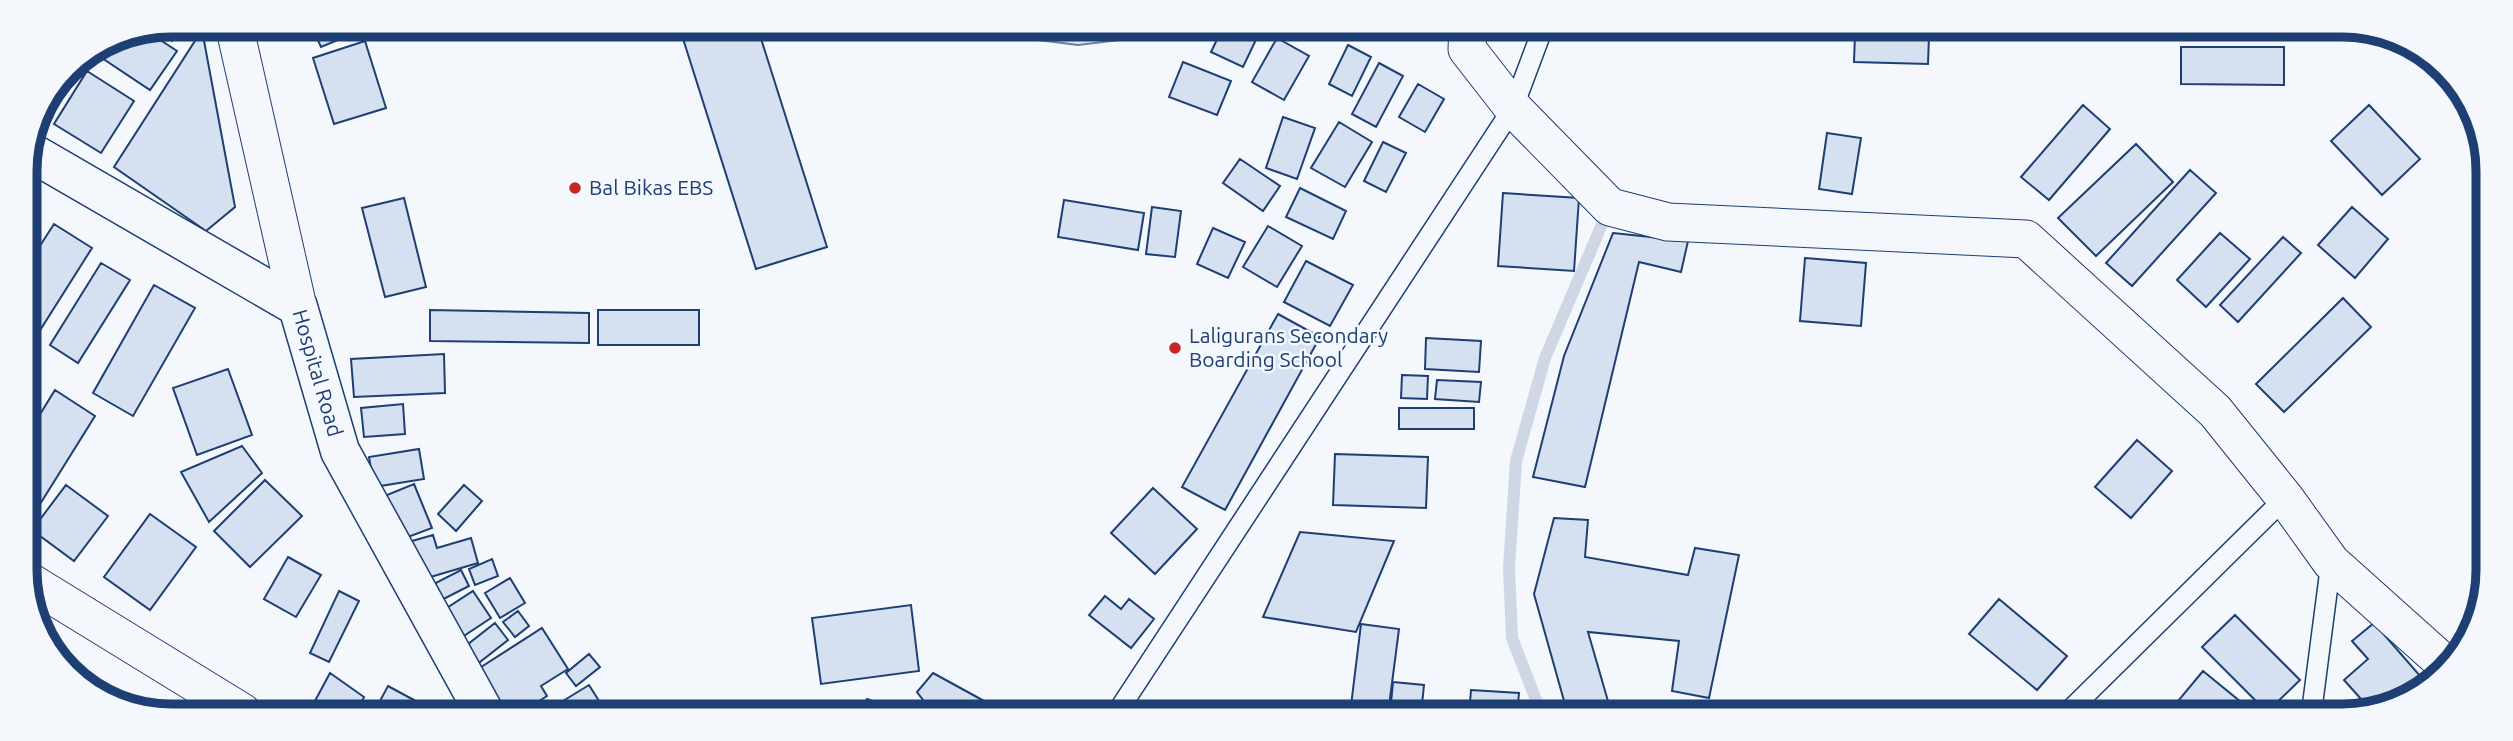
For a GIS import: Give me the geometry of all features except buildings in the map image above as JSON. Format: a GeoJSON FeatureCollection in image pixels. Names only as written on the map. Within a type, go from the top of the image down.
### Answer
{"type":"FeatureCollection","features":[{"type":"Feature","properties":{"kind":"street"},"geometry":{"type":"LineString","coordinates":[[237,37],[298,307]]}},
{"type":"Feature","properties":{"kind":"street"},"geometry":{"type":"LineString","coordinates":[[1468,37],[1467,49],[1513,108],[1610,207],[1668,222],[2026,239],[2215,411],[2285,498],[2330,562],[2441,661]]}},
{"type":"Feature","properties":{"kind":"street","name":"Hospital Road"},"geometry":{"type":"LineString","coordinates":[[38,155],[298,307],[340,451],[480,704]]}},
{"type":"Feature","properties":{"kind":"street"},"geometry":{"type":"LineString","coordinates":[[38,587],[229,704]]}},
{"type":"Feature","properties":{"kind":"lane"},"geometry":{"type":"LineString","coordinates":[[1123,704],[1513,108],[1539,37]]}},
{"type":"Feature","properties":{"kind":"lane"},"geometry":{"type":"LineString","coordinates":[[2076,704],[2285,498]]}},
{"type":"Feature","properties":{"kind":"lane"},"geometry":{"type":"LineString","coordinates":[[2312,704],[2330,562]]}},
{"type":"Feature","properties":{"kind":"shaded area"},"geometry":{"type":"Polygon","coordinates":[[[1014,37],[1145,37],[1078,45],[1014,37]]]}},
{"type":"Feature","properties":{"kind":"waterway"},"geometry":{"type":"LineString","coordinates":[[1538,704],[1512,638],[1509,568],[1516,461],[1545,358],[1608,210]]}},
{"type":"Feature","properties":{"kind":"place","name":"Bal Bikas EBS"},"geometry":{"type":"Point","coordinates":[575,188]}},
{"type":"Feature","properties":{"kind":"place","name":"Laligurans Secondary Boarding School"},"geometry":{"type":"Point","coordinates":[1175,348]}}]}
